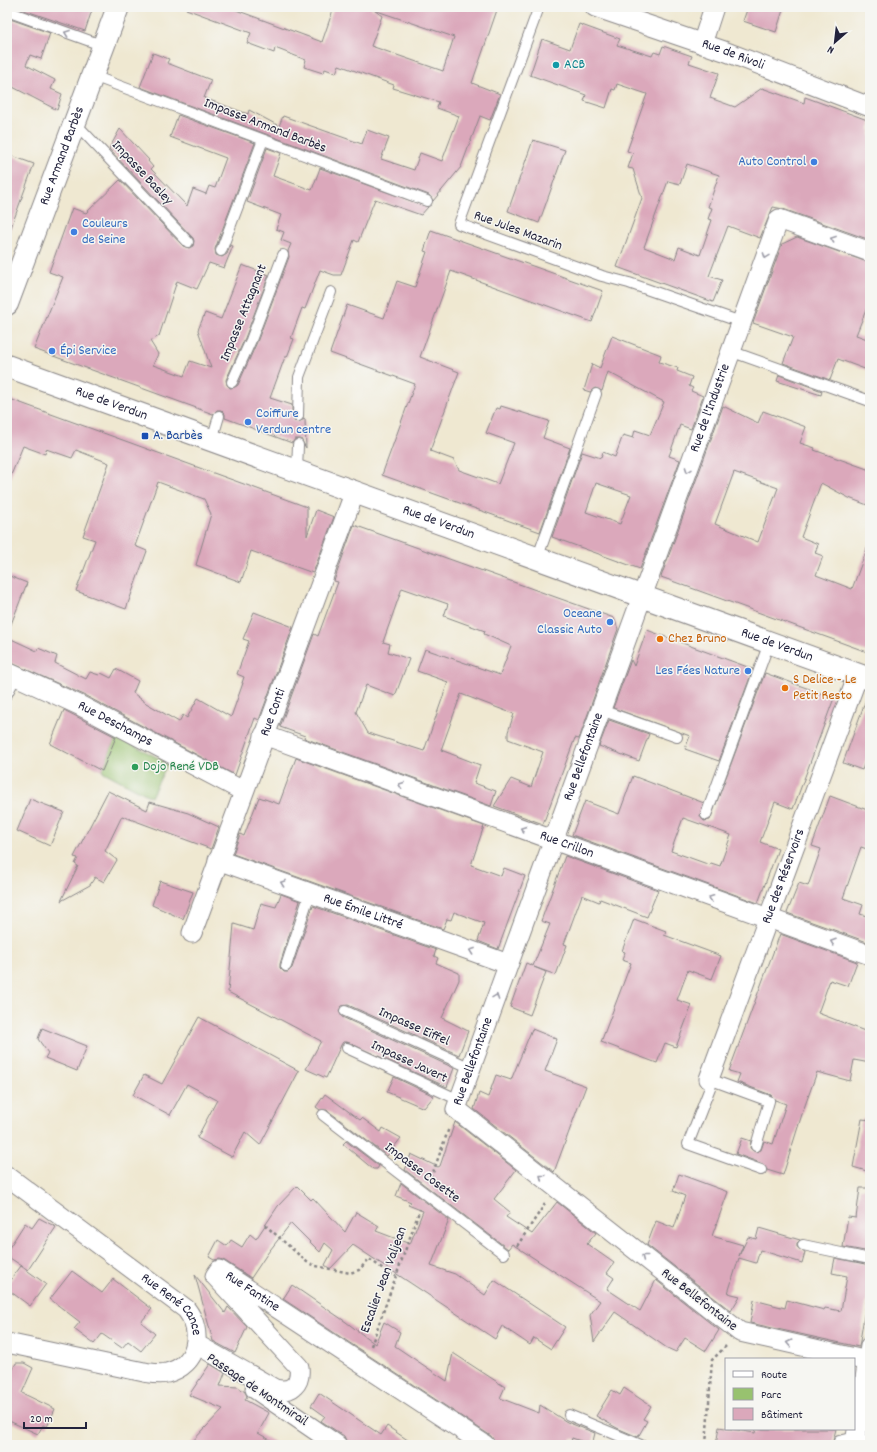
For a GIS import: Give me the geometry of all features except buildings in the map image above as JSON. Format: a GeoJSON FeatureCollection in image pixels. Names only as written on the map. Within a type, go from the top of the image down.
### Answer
{"type":"FeatureCollection","features":[{"type":"Feature","properties":{"kind":"main road","name":"Rue Armand Barbès"},"geometry":{"type":"LineString","coordinates":[[7,304],[118,7]]}},
{"type":"Feature","properties":{"kind":"main road","name":"Rue de Verdun"},"geometry":{"type":"LineString","coordinates":[[7,366],[355,491],[537,559],[864,677]]}},
{"type":"Feature","properties":{"kind":"street","name":"Rue de Rivoli"},"geometry":{"type":"LineString","coordinates":[[595,7],[702,44],[870,107]]}},
{"type":"Feature","properties":{"kind":"street"},"geometry":{"type":"LineString","coordinates":[[702,44],[714,7]]}},
{"type":"Feature","properties":{"kind":"street","name":"Rue de l'Industrie"},"geometry":{"type":"LineString","coordinates":[[642,597],[779,219],[870,252]]}},
{"type":"Feature","properties":{"kind":"street","name":"Rue Conti"},"geometry":{"type":"LineString","coordinates":[[192,933],[243,791],[355,491]]}},
{"type":"Feature","properties":{"kind":"street","name":"Rue Bellefontaine"},"geometry":{"type":"LineString","coordinates":[[642,597],[456,1109],[740,1332],[869,1354]]}},
{"type":"Feature","properties":{"kind":"street","name":"Rue Deschamps"},"geometry":{"type":"LineString","coordinates":[[11,674],[79,705],[243,791]]}},
{"type":"Feature","properties":{"kind":"street","name":"Rue des Réservoirs"},"geometry":{"type":"LineString","coordinates":[[711,1079],[768,919],[864,677]]}},
{"type":"Feature","properties":{"kind":"street","name":"Rue Crillon"},"geometry":{"type":"LineString","coordinates":[[264,736],[870,955]]}},
{"type":"Feature","properties":{"kind":"street","name":"Rue Émile Littré"},"geometry":{"type":"LineString","coordinates":[[218,860],[508,964]]}},
{"type":"Feature","properties":{"kind":"street","name":"Rue René Cance"},"geometry":{"type":"LineString","coordinates":[[7,1176],[186,1309],[193,1317],[197,1335],[196,1347],[184,1364],[166,1373],[152,1373],[7,1343]]}},
{"type":"Feature","properties":{"kind":"street","name":"Rue Fantine"},"geometry":{"type":"LineString","coordinates":[[196,1347],[275,1389],[284,1392],[291,1389],[297,1383],[300,1374],[298,1367],[215,1276],[219,1270],[485,1445]]}},
{"type":"Feature","properties":{"kind":"street","name":"Passage de Montmirail"},"geometry":{"type":"LineString","coordinates":[[196,1347],[337,1445]]}},
{"type":"Feature","properties":{"kind":"street"},"geometry":{"type":"LineString","coordinates":[[863,1439],[869,1354]]}},
{"type":"Feature","properties":{"kind":"lane","name":"Rue Jules Mazarin"},"geometry":{"type":"LineString","coordinates":[[539,7],[459,224],[602,276],[629,283],[741,322]]}},
{"type":"Feature","properties":{"kind":"lane"},"geometry":{"type":"LineString","coordinates":[[7,10],[104,46]]}},
{"type":"Feature","properties":{"kind":"lane","name":"Impasse Armand Barbès"},"geometry":{"type":"LineString","coordinates":[[93,76],[427,201]]}},
{"type":"Feature","properties":{"kind":"lane","name":"Impasse Basley"},"geometry":{"type":"LineString","coordinates":[[75,123],[188,242]]}},
{"type":"Feature","properties":{"kind":"lane"},"geometry":{"type":"LineString","coordinates":[[221,251],[263,140]]}},
{"type":"Feature","properties":{"kind":"lane","name":"Impasse Attagnant"},"geometry":{"type":"LineString","coordinates":[[232,382],[251,340],[283,255]]}},
{"type":"Feature","properties":{"kind":"lane"},"geometry":{"type":"LineString","coordinates":[[298,416],[300,378],[331,292]]}},
{"type":"Feature","properties":{"kind":"lane"},"geometry":{"type":"LineString","coordinates":[[730,351],[870,401]]}},
{"type":"Feature","properties":{"kind":"lane"},"geometry":{"type":"LineString","coordinates":[[537,559],[596,394]]}},
{"type":"Feature","properties":{"kind":"lane"},"geometry":{"type":"LineString","coordinates":[[212,440],[219,416]]}},
{"type":"Feature","properties":{"kind":"lane"},"geometry":{"type":"LineString","coordinates":[[296,471],[298,445]]}},
{"type":"Feature","properties":{"kind":"lane"},"geometry":{"type":"LineString","coordinates":[[706,815],[770,643]]}},
{"type":"Feature","properties":{"kind":"lane"},"geometry":{"type":"LineString","coordinates":[[7,694],[11,674]]}},
{"type":"Feature","properties":{"kind":"lane"},"geometry":{"type":"LineString","coordinates":[[601,710],[677,737]]}},
{"type":"Feature","properties":{"kind":"lane"},"geometry":{"type":"LineString","coordinates":[[286,966],[310,893]]}},
{"type":"Feature","properties":{"kind":"lane","name":"Impasse Eiffel"},"geometry":{"type":"LineString","coordinates":[[345,1011],[471,1068]]}},
{"type":"Feature","properties":{"kind":"lane","name":"Impasse Javert"},"geometry":{"type":"LineString","coordinates":[[347,1048],[459,1100]]}},
{"type":"Feature","properties":{"kind":"lane"},"geometry":{"type":"LineString","coordinates":[[756,1146],[769,1101],[711,1079],[688,1144],[761,1170]]}},
{"type":"Feature","properties":{"kind":"lane","name":"Impasse Cosette"},"geometry":{"type":"LineString","coordinates":[[323,1115],[504,1254]]}},
{"type":"Feature","properties":{"kind":"lane"},"geometry":{"type":"LineString","coordinates":[[803,1245],[870,1259]]}},
{"type":"Feature","properties":{"kind":"lane"},"geometry":{"type":"LineString","coordinates":[[569,1415],[641,1445]]}},
{"type":"Feature","properties":{"kind":"lane"},"geometry":{"type":"LineString","coordinates":[[838,1445],[839,1441],[863,1439]]}},
{"type":"Feature","properties":{"kind":"path"},"geometry":{"type":"LineString","coordinates":[[432,1175],[446,1137]]}},
{"type":"Feature","properties":{"kind":"path","name":"Escalier Jean Valjean"},"geometry":{"type":"LineString","coordinates":[[364,1365],[422,1202]]}},
{"type":"Feature","properties":{"kind":"path"},"geometry":{"type":"LineString","coordinates":[[517,1246],[546,1203]]}},
{"type":"Feature","properties":{"kind":"path"},"geometry":{"type":"LineString","coordinates":[[266,1225],[307,1262],[316,1266],[350,1273],[358,1270],[369,1259],[395,1278]]}},
{"type":"Feature","properties":{"kind":"path"},"geometry":{"type":"LineString","coordinates":[[706,1445],[712,1360],[740,1332]]}},
{"type":"Feature","properties":{"kind":"green space","name":"Dojo René VDB"},"geometry":{"type":"Polygon","coordinates":[[[116,736],[168,763],[151,797],[102,771],[116,736]]]}},
{"type":"Feature","properties":{"kind":"place","name":"ACB"},"geometry":{"type":"Point","coordinates":[556,65]}},
{"type":"Feature","properties":{"kind":"place","name":"Auto Control"},"geometry":{"type":"Point","coordinates":[814,162]}},
{"type":"Feature","properties":{"kind":"place","name":"Couleurs de Seine"},"geometry":{"type":"Point","coordinates":[74,232]}},
{"type":"Feature","properties":{"kind":"place","name":"Épi Service"},"geometry":{"type":"Point","coordinates":[52,351]}},
{"type":"Feature","properties":{"kind":"place","name":"Coiffure Verdun centre"},"geometry":{"type":"Point","coordinates":[248,422]}},
{"type":"Feature","properties":{"kind":"place","name":"A. Barbès"},"geometry":{"type":"Point","coordinates":[145,436]}},
{"type":"Feature","properties":{"kind":"place","name":"Oceane Classic Auto"},"geometry":{"type":"Point","coordinates":[610,622]}},
{"type":"Feature","properties":{"kind":"place","name":"Chez Bruno"},"geometry":{"type":"Point","coordinates":[660,639]}},
{"type":"Feature","properties":{"kind":"place","name":"Les Fées Nature"},"geometry":{"type":"Point","coordinates":[748,671]}},
{"type":"Feature","properties":{"kind":"place","name":"S Delice - Le Petit Resto"},"geometry":{"type":"Point","coordinates":[785,688]}},
{"type":"Feature","properties":{"kind":"place","name":"Dojo René VDB"},"geometry":{"type":"Point","coordinates":[135,767]}}]}
